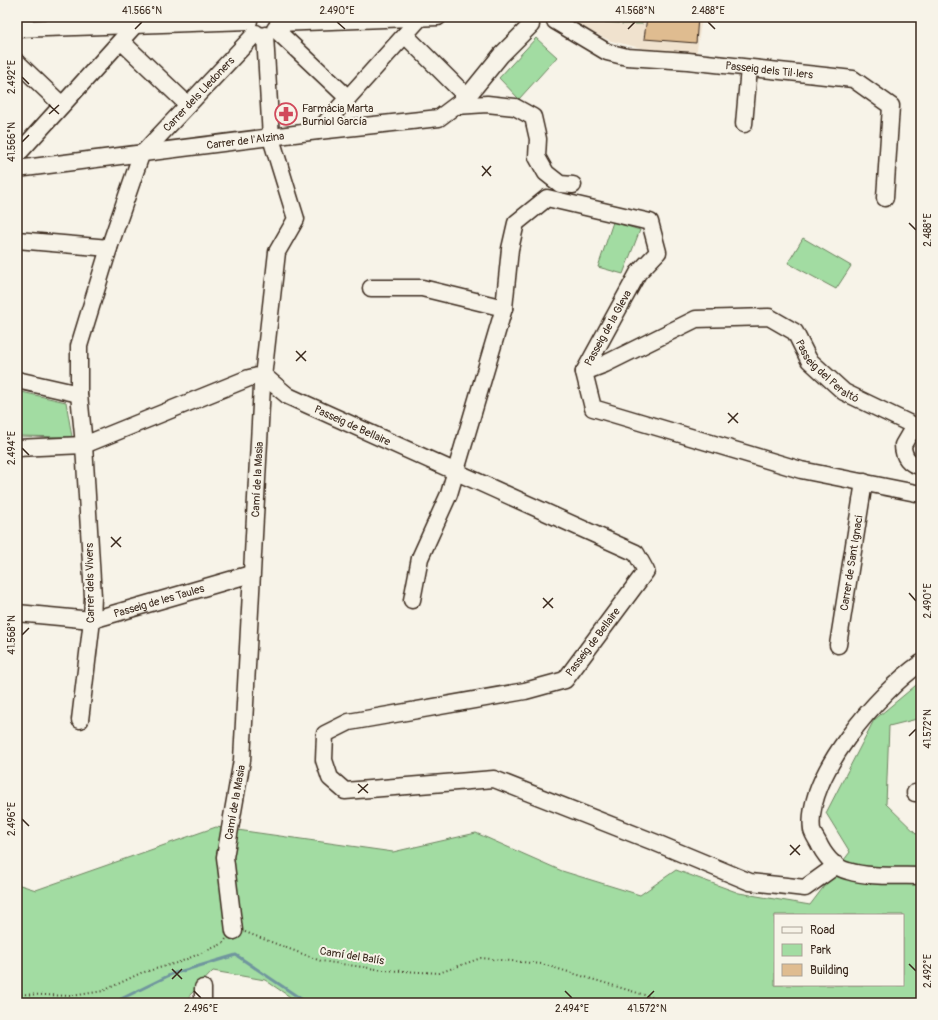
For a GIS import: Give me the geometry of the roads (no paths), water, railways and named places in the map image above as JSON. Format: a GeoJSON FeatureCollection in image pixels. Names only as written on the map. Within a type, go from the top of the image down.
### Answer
{"type":"FeatureCollection","features":[{"type":"Feature","properties":{"kind":"street"},"geometry":{"type":"LineString","coordinates":[[17,30],[134,26],[264,25],[438,17]]}},
{"type":"Feature","properties":{"kind":"street"},"geometry":{"type":"LineString","coordinates":[[318,131],[420,18]]}},
{"type":"Feature","properties":{"kind":"street"},"geometry":{"type":"LineString","coordinates":[[528,21],[543,29],[549,27],[556,19]]}},
{"type":"Feature","properties":{"kind":"street","name":"Passeig dels Til·lers"},"geometry":{"type":"LineString","coordinates":[[556,19],[607,52],[627,57],[688,61],[853,79],[891,106],[885,198]]}},
{"type":"Feature","properties":{"kind":"street","name":"Carrer de l'Alzina"},"geometry":{"type":"LineString","coordinates":[[17,169],[141,155],[318,131],[439,118],[461,102],[502,55],[528,21]]}},
{"type":"Feature","properties":{"kind":"street"},"geometry":{"type":"LineString","coordinates":[[264,25],[348,98]]}},
{"type":"Feature","properties":{"kind":"street","name":"Carrer dels Lledoners"},"geometry":{"type":"LineString","coordinates":[[141,155],[264,25]]}},
{"type":"Feature","properties":{"kind":"street","name":"Camí de la Masia"},"geometry":{"type":"LineString","coordinates":[[234,931],[226,857],[242,760],[263,375],[277,252],[296,220],[271,138],[264,25]]}},
{"type":"Feature","properties":{"kind":"street"},"geometry":{"type":"LineString","coordinates":[[17,155],[134,26]]}},
{"type":"Feature","properties":{"kind":"street"},"geometry":{"type":"LineString","coordinates":[[405,35],[461,102],[515,107],[533,117],[538,139],[537,156],[546,173],[560,184],[573,185]]}},
{"type":"Feature","properties":{"kind":"street"},"geometry":{"type":"LineString","coordinates":[[121,41],[188,105]]}},
{"type":"Feature","properties":{"kind":"street"},"geometry":{"type":"LineString","coordinates":[[17,62],[62,106]]}},
{"type":"Feature","properties":{"kind":"street"},"geometry":{"type":"LineString","coordinates":[[744,124],[749,68]]}},
{"type":"Feature","properties":{"kind":"street","name":"Carrer dels Vivers"},"geometry":{"type":"LineString","coordinates":[[80,720],[92,620],[93,598],[84,445],[79,394],[79,346],[109,248],[141,155]]}},
{"type":"Feature","properties":{"kind":"street","name":"Passeig de la Gleva"},"geometry":{"type":"LineString","coordinates":[[412,600],[420,558],[450,494],[504,308],[510,249],[516,223],[547,198],[650,222],[658,252],[638,274],[584,372],[594,408],[801,470],[916,492]]}},
{"type":"Feature","properties":{"kind":"street"},"geometry":{"type":"LineString","coordinates":[[17,240],[109,248]]}},
{"type":"Feature","properties":{"kind":"street"},"geometry":{"type":"LineString","coordinates":[[372,288],[422,288],[504,308]]}},
{"type":"Feature","properties":{"kind":"street","name":"Passeig del Peraltó"},"geometry":{"type":"LineString","coordinates":[[584,372],[605,364],[696,319],[769,317],[795,332],[809,360],[844,392],[921,429]]}},
{"type":"Feature","properties":{"kind":"street"},"geometry":{"type":"LineString","coordinates":[[17,448],[84,445],[249,378],[263,375]]}},
{"type":"Feature","properties":{"kind":"street","name":"Passeig de Bellaire"},"geometry":{"type":"LineString","coordinates":[[263,375],[288,396],[636,553],[646,571],[565,680],[526,692],[349,722],[325,734],[324,760],[330,778],[345,791],[494,779],[654,842],[750,882],[805,888],[838,865]]}},
{"type":"Feature","properties":{"kind":"street"},"geometry":{"type":"LineString","coordinates":[[17,380],[79,394]]}},
{"type":"Feature","properties":{"kind":"street"},"geometry":{"type":"LineString","coordinates":[[916,492],[914,478],[916,464],[903,451],[903,445],[910,433],[921,429]]}},
{"type":"Feature","properties":{"kind":"street","name":"Carrer de Sant Ignaci"},"geometry":{"type":"LineString","coordinates":[[838,645],[864,482]]}},
{"type":"Feature","properties":{"kind":"street","name":"Passeig de les Taules"},"geometry":{"type":"LineString","coordinates":[[17,613],[92,620],[251,574]]}},
{"type":"Feature","properties":{"kind":"street"},"geometry":{"type":"LineString","coordinates":[[921,663],[901,678],[878,699],[852,731],[828,769],[812,806],[812,831],[828,859],[847,871],[921,876]]}},
{"type":"Feature","properties":{"kind":"waterway"},"geometry":{"type":"LineString","coordinates":[[116,1003],[121,999],[172,974],[236,955],[307,1003]]}},
{"type":"Feature","properties":{"kind":"place","name":"Farmàcia Marta Burniol García"},"geometry":{"type":"Point","coordinates":[286,114]}}]}
